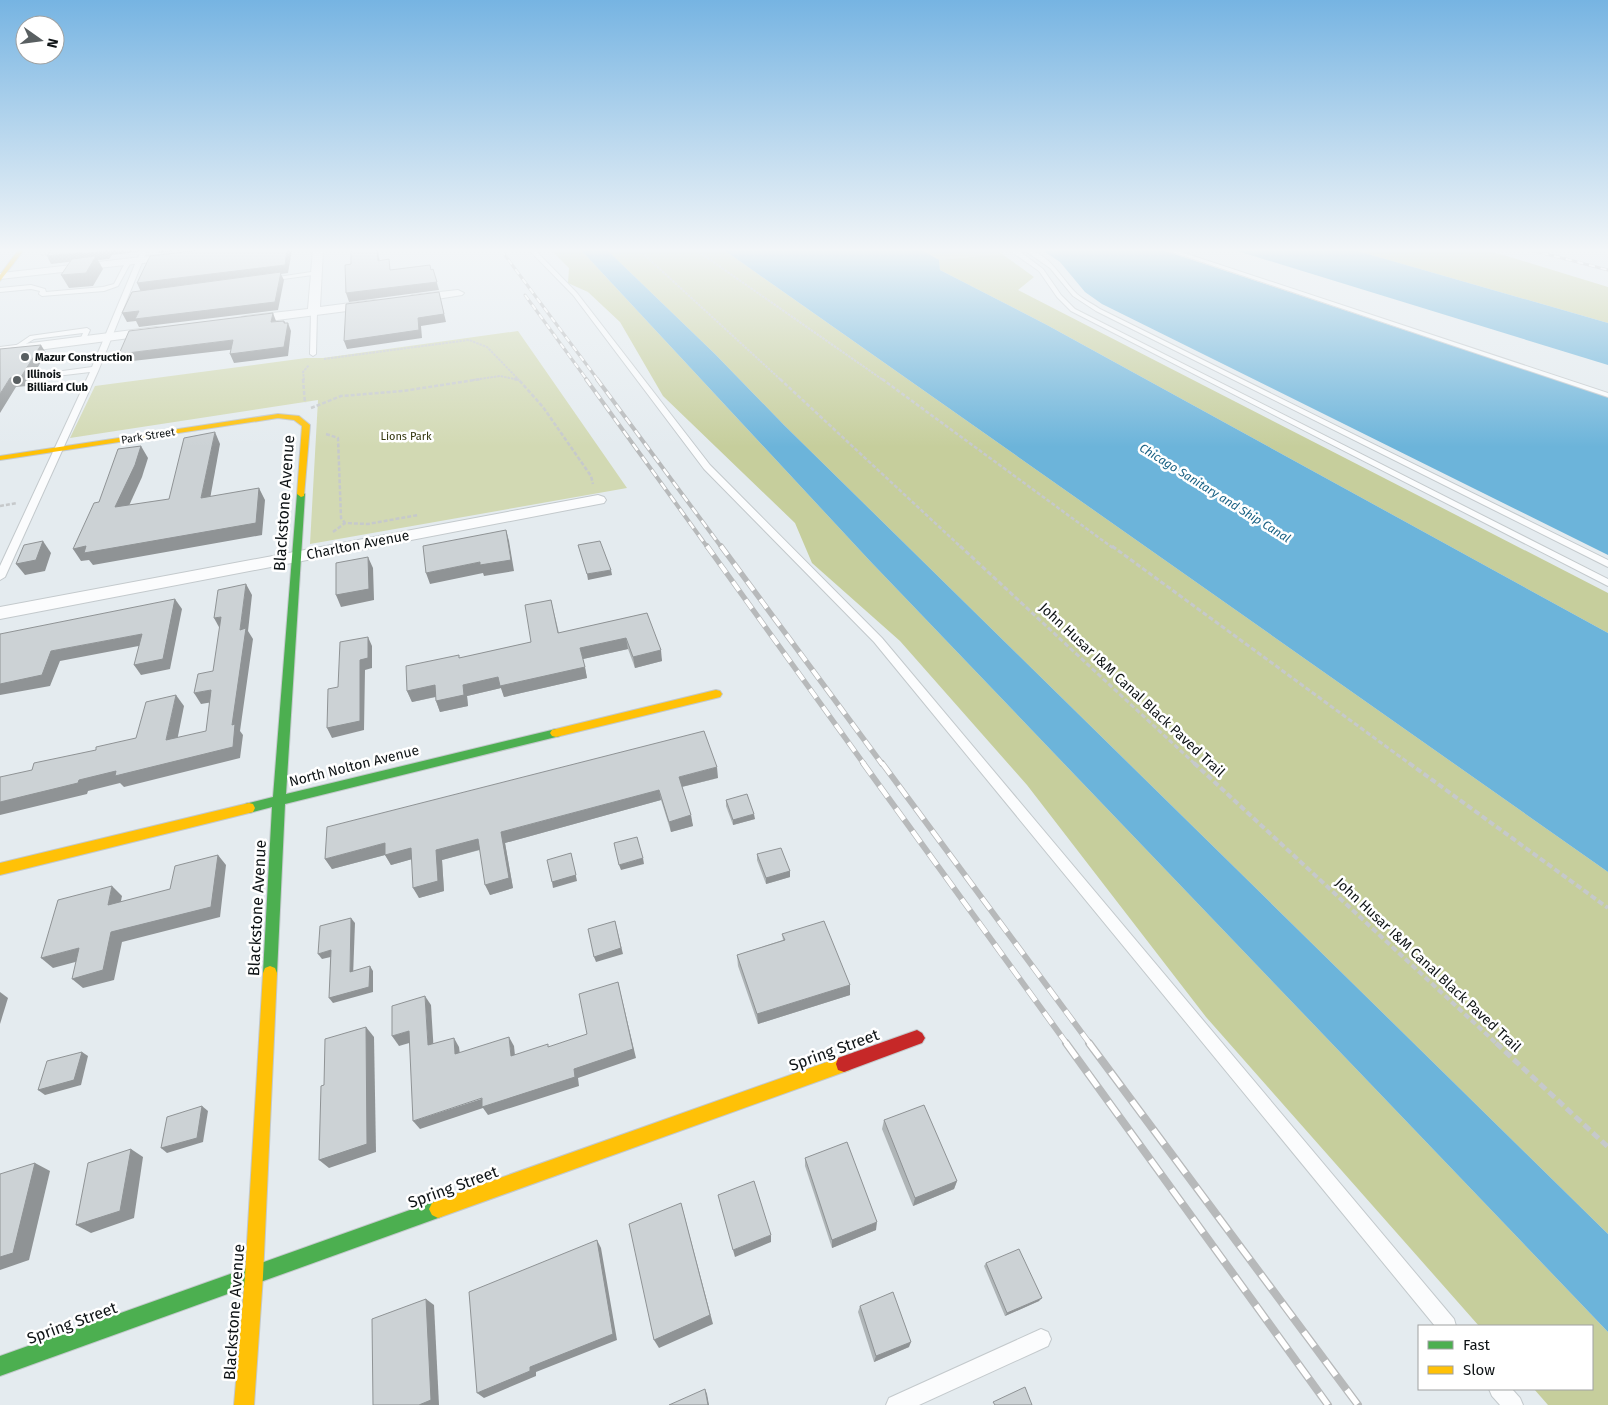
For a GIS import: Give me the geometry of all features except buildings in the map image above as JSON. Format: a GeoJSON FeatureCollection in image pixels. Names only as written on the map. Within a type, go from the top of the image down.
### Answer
{"type":"FeatureCollection","features":[{"type":"Feature","properties":{"kind":"street"},"geometry":{"type":"LineString","coordinates":[[236,321],[278,316]]}},
{"type":"Feature","properties":{"kind":"street"},"geometry":{"type":"LineString","coordinates":[[0,351],[168,330]]}},
{"type":"Feature","properties":{"kind":"street","name":"Park Street"},"geometry":{"type":"LineString","coordinates":[[0,458],[278,416],[296,418]]}},
{"type":"Feature","properties":{"kind":"street","name":"Blackstone Avenue"},"geometry":{"type":"LineString","coordinates":[[244,1405],[254,1276],[279,800],[306,425],[296,418]]}},
{"type":"Feature","properties":{"kind":"street","name":"Charlton Avenue"},"geometry":{"type":"LineString","coordinates":[[0,613],[598,500]]}},
{"type":"Feature","properties":{"kind":"street","name":"North Nolton Avenue"},"geometry":{"type":"LineString","coordinates":[[0,868],[716,694]]}},
{"type":"Feature","properties":{"kind":"street","name":"Spring Street"},"geometry":{"type":"LineString","coordinates":[[0,1366],[917,1038]]}},
{"type":"Feature","properties":{"kind":"lane"},"geometry":{"type":"LineString","coordinates":[[0,577],[117,316]]}},
{"type":"Feature","properties":{"kind":"lane"},"geometry":{"type":"LineString","coordinates":[[314,316],[314,358]]}},
{"type":"Feature","properties":{"kind":"lane"},"geometry":{"type":"LineString","coordinates":[[592,316],[708,467],[878,640],[1447,1325]]}},
{"type":"Feature","properties":{"kind":"lane"},"geometry":{"type":"LineString","coordinates":[[1084,316],[1608,582]]}},
{"type":"Feature","properties":{"kind":"lane"},"geometry":{"type":"LineString","coordinates":[[1109,316],[1608,564]]}},
{"type":"Feature","properties":{"kind":"lane"},"geometry":{"type":"LineString","coordinates":[[1367,316],[1608,395]]}},
{"type":"Feature","properties":{"kind":"lane"},"geometry":{"type":"LineString","coordinates":[[1383,316],[1608,389]]}},
{"type":"Feature","properties":{"kind":"lane"},"geometry":{"type":"LineString","coordinates":[[48,375],[94,369]]}},
{"type":"Feature","properties":{"kind":"lane"},"geometry":{"type":"LineString","coordinates":[[896,1405],[1041,1339]]}},
{"type":"Feature","properties":{"kind":"lane"},"geometry":{"type":"LineString","coordinates":[[1500,1390],[1513,1405]]}},
{"type":"Feature","properties":{"kind":"path","name":"John Husar I&M Canal Black Paved Trail"},"geometry":{"type":"LineString","coordinates":[[712,316],[1608,1148]]}},
{"type":"Feature","properties":{"kind":"path"},"geometry":{"type":"LineString","coordinates":[[791,316],[869,370],[1608,908]]}},
{"type":"Feature","properties":{"kind":"path"},"geometry":{"type":"LineString","coordinates":[[320,360],[469,340],[487,347],[543,407],[591,476],[598,500]]}},
{"type":"Feature","properties":{"kind":"path"},"geometry":{"type":"LineString","coordinates":[[314,358],[303,372],[305,405],[315,412]]}},
{"type":"Feature","properties":{"kind":"path"},"geometry":{"type":"LineString","coordinates":[[311,408],[331,398],[359,393],[402,391],[500,376],[519,380]]}},
{"type":"Feature","properties":{"kind":"path"},"geometry":{"type":"LineString","coordinates":[[326,428],[326,436],[338,438],[341,518],[345,523],[368,524],[401,517],[425,515]]}},
{"type":"Feature","properties":{"kind":"path"},"geometry":{"type":"LineString","coordinates":[[588,485],[593,482]]}},
{"type":"Feature","properties":{"kind":"green space"},"geometry":{"type":"Polygon","coordinates":[[[613,316],[642,316],[870,561],[1608,1332],[1608,1405],[1548,1405],[1535,1390],[1593,1390],[1593,1325],[1478,1325],[1206,1017],[1027,785],[900,641],[812,563],[795,523],[663,396],[620,322],[613,316]]]}},
{"type":"Feature","properties":{"kind":"green space"},"geometry":{"type":"Polygon","coordinates":[[[675,316],[817,316],[1608,872],[1608,1234],[784,425],[675,316]]]}},
{"type":"Feature","properties":{"kind":"green space"},"geometry":{"type":"Polygon","coordinates":[[[1029,316],[1068,316],[1608,593],[1608,633],[1029,316]]]}},
{"type":"Feature","properties":{"kind":"green space"},"geometry":{"type":"Polygon","coordinates":[[[1582,316],[1608,316],[1608,323],[1582,316]]]}},
{"type":"Feature","properties":{"kind":"green space","name":"Lions Park"},"geometry":{"type":"Polygon","coordinates":[[[518,331],[627,488],[310,544],[318,400],[70,438],[95,386],[306,358],[323,358],[518,331]]]}},
{"type":"Feature","properties":{"kind":"water"},"geometry":{"type":"Polygon","coordinates":[[[642,316],[675,316],[784,425],[1608,1234],[1608,1332],[870,561],[642,316]]]}},
{"type":"Feature","properties":{"kind":"water","name":"Chicago Sanitary and Ship Canal"},"geometry":{"type":"Polygon","coordinates":[[[817,316],[1029,316],[1608,633],[1608,872],[817,316]]]}},
{"type":"Feature","properties":{"kind":"water"},"geometry":{"type":"Polygon","coordinates":[[[1125,316],[1361,316],[1608,397],[1608,555],[1125,316]]]}},
{"type":"Feature","properties":{"kind":"water"},"geometry":{"type":"Polygon","coordinates":[[[1447,316],[1582,316],[1608,323],[1608,365],[1447,316]]]}},
{"type":"Feature","properties":{"kind":"railway"},"geometry":{"type":"LineString","coordinates":[[540,316],[587,380]]}},
{"type":"Feature","properties":{"kind":"railway"},"geometry":{"type":"LineString","coordinates":[[550,316],[598,380]]}},
{"type":"Feature","properties":{"kind":"railway"},"geometry":{"type":"LineString","coordinates":[[586,379],[708,548]]}},
{"type":"Feature","properties":{"kind":"railway"},"geometry":{"type":"LineString","coordinates":[[597,379],[722,548]]}},
{"type":"Feature","properties":{"kind":"railway"},"geometry":{"type":"LineString","coordinates":[[707,546],[864,764]]}},
{"type":"Feature","properties":{"kind":"railway"},"geometry":{"type":"LineString","coordinates":[[721,546],[882,764]]}},
{"type":"Feature","properties":{"kind":"railway"},"geometry":{"type":"LineString","coordinates":[[863,763],[1067,1044]]}},
{"type":"Feature","properties":{"kind":"railway"},"geometry":{"type":"LineString","coordinates":[[882,763],[1090,1044]]}},
{"type":"Feature","properties":{"kind":"railway"},"geometry":{"type":"LineString","coordinates":[[1066,1043],[1328,1405]]}},
{"type":"Feature","properties":{"kind":"railway"},"geometry":{"type":"LineString","coordinates":[[1089,1043],[1358,1405]]}},
{"type":"Feature","properties":{"kind":"traffic: fast"},"geometry":{"type":"LineString","coordinates":[[270,973],[279,800],[301,494]]}},
{"type":"Feature","properties":{"kind":"traffic: fast"},"geometry":{"type":"LineString","coordinates":[[249,808],[556,733]]}},
{"type":"Feature","properties":{"kind":"traffic: fast"},"geometry":{"type":"LineString","coordinates":[[0,1366],[438,1209]]}},
{"type":"Feature","properties":{"kind":"traffic: slow"},"geometry":{"type":"LineString","coordinates":[[0,458],[278,416],[296,418],[306,425],[301,494]]}},
{"type":"Feature","properties":{"kind":"traffic: slow"},"geometry":{"type":"LineString","coordinates":[[556,733],[716,694]]}},
{"type":"Feature","properties":{"kind":"traffic: slow"},"geometry":{"type":"LineString","coordinates":[[0,869],[249,808]]}},
{"type":"Feature","properties":{"kind":"traffic: slow"},"geometry":{"type":"LineString","coordinates":[[244,1405],[254,1276],[270,973]]}},
{"type":"Feature","properties":{"kind":"traffic: slow"},"geometry":{"type":"LineString","coordinates":[[438,1209],[844,1064]]}},
{"type":"Feature","properties":{"kind":"traffic: jam"},"geometry":{"type":"LineString","coordinates":[[844,1064],[917,1038]]}},
{"type":"Feature","properties":{"kind":"place","name":"Mazur Construction"},"geometry":{"type":"Point","coordinates":[25,357]}},
{"type":"Feature","properties":{"kind":"place","name":"Illinois Billiard Club"},"geometry":{"type":"Point","coordinates":[17,380]}}]}
